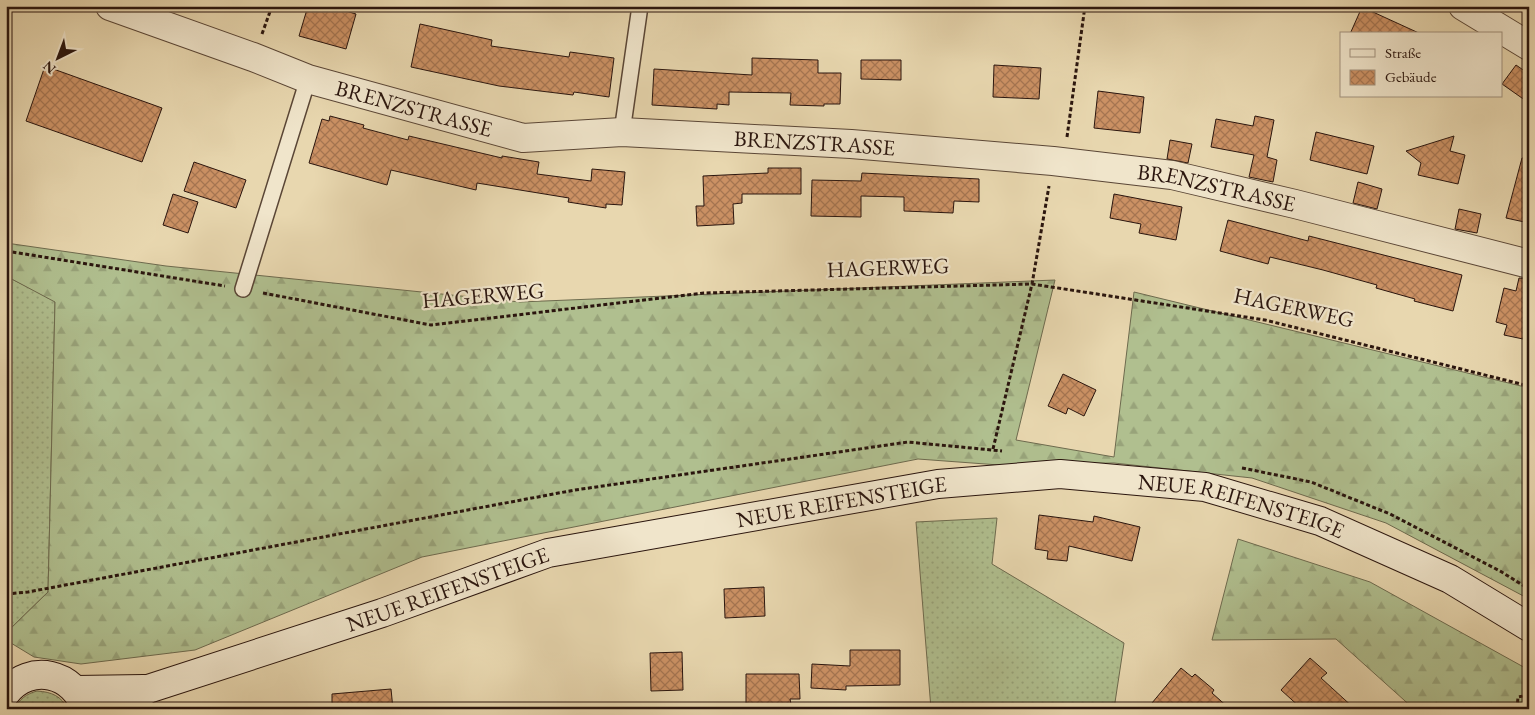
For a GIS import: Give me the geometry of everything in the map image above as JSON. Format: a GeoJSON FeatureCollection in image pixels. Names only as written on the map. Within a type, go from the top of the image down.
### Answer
{"type":"FeatureCollection","features":[{"type":"Feature","properties":{"kind":"main road","name":"BRENZSTRASSE"},"geometry":{"type":"LineString","coordinates":[[110,6],[254,57],[308,79],[523,138],[622,132],[851,144],[1060,151],[1304,206],[1529,264]]}},
{"type":"Feature","properties":{"kind":"main road"},"geometry":{"type":"LineString","coordinates":[[1463,6],[1529,46]]}},
{"type":"Feature","properties":{"kind":"main road","name":"NEUE REIFENSTEIGE"},"geometry":{"type":"LineString","coordinates":[[80,700],[148,689],[382,614],[548,553],[938,484],[1060,474],[1204,487],[1320,521],[1450,578],[1529,627]]}},
{"type":"Feature","properties":{"kind":"main road"},"geometry":{"type":"LineString","coordinates":[[10,683],[33,676],[49,675],[64,680],[80,700]]}},
{"type":"Feature","properties":{"kind":"main road","name":"NEUE REIFENSTEIGE"},"geometry":{"type":"LineString","coordinates":[[114,709],[148,689]]}},
{"type":"Feature","properties":{"kind":"lane"},"geometry":{"type":"LineString","coordinates":[[622,132],[640,6]]}},
{"type":"Feature","properties":{"kind":"lane"},"geometry":{"type":"LineString","coordinates":[[243,289],[308,79]]}},
{"type":"Feature","properties":{"kind":"path"},"geometry":{"type":"LineString","coordinates":[[6,594],[28,592],[575,490],[908,442],[993,449],[1032,284],[1060,151],[1085,6]]}},
{"type":"Feature","properties":{"kind":"path","name":"HAGERWEG"},"geometry":{"type":"LineString","coordinates":[[6,251],[243,289],[431,325],[704,293],[1032,284],[1265,320],[1529,386]]}},
{"type":"Feature","properties":{"kind":"path"},"geometry":{"type":"LineString","coordinates":[[1517,709],[1518,697],[1529,695]]}},
{"type":"Feature","properties":{"kind":"green space"},"geometry":{"type":"Polygon","coordinates":[[[6,243],[166,266],[520,302],[1055,280],[1016,440],[1114,457],[1134,292],[1529,388],[1529,599],[1386,523],[1252,478],[1114,463],[999,465],[918,459],[422,557],[195,650],[81,664],[34,657],[6,640],[6,633],[48,592],[55,302],[6,276],[6,243]]]}},
{"type":"Feature","properties":{"kind":"green space"},"geometry":{"type":"Polygon","coordinates":[[[6,276],[55,301],[48,592],[6,633],[6,276]]]}},
{"type":"Feature","properties":{"kind":"green space"},"geometry":{"type":"Polygon","coordinates":[[[997,518],[992,564],[1124,643],[1114,709],[931,709],[916,522],[997,518]]]}},
{"type":"Feature","properties":{"kind":"green space"},"geometry":{"type":"Polygon","coordinates":[[[1238,539],[1370,582],[1529,670],[1529,709],[1414,709],[1336,639],[1212,640],[1238,539]]]}},
{"type":"Feature","properties":{"kind":"green space"},"geometry":{"type":"Polygon","coordinates":[[[37,691],[47,692],[55,696],[68,709],[14,709],[24,697],[37,691]]]}},
{"type":"Feature","properties":{"kind":"building"},"geometry":{"type":"Polygon","coordinates":[[[308,6],[329,6],[356,14],[346,49],[299,36],[308,6]]]}},
{"type":"Feature","properties":{"kind":"building"},"geometry":{"type":"Polygon","coordinates":[[[1362,7],[1417,32],[1351,32],[1362,7]]]}},
{"type":"Feature","properties":{"kind":"building"},"geometry":{"type":"Polygon","coordinates":[[[420,24],[492,40],[491,46],[569,57],[570,52],[614,58],[609,97],[574,92],[573,95],[499,86],[411,67],[420,24]]]}},
{"type":"Feature","properties":{"kind":"building"},"geometry":{"type":"Polygon","coordinates":[[[752,58],[818,60],[818,73],[841,73],[840,104],[824,104],[824,106],[790,105],[791,93],[729,92],[729,105],[717,104],[717,109],[652,105],[654,69],[752,75],[752,58]]]}},
{"type":"Feature","properties":{"kind":"building"},"geometry":{"type":"Polygon","coordinates":[[[861,60],[901,60],[901,80],[861,79],[861,60]]]}},
{"type":"Feature","properties":{"kind":"building"},"geometry":{"type":"Polygon","coordinates":[[[994,65],[1041,68],[1039,99],[993,97],[994,65]]]}},
{"type":"Feature","properties":{"kind":"building"},"geometry":{"type":"Polygon","coordinates":[[[1516,65],[1529,74],[1529,103],[1502,84],[1516,65]]]}},
{"type":"Feature","properties":{"kind":"building"},"geometry":{"type":"Polygon","coordinates":[[[45,66],[162,108],[142,162],[26,121],[45,66]]]}},
{"type":"Feature","properties":{"kind":"building"},"geometry":{"type":"Polygon","coordinates":[[[1098,91],[1144,97],[1140,133],[1094,128],[1098,91]]]}},
{"type":"Feature","properties":{"kind":"building"},"geometry":{"type":"Polygon","coordinates":[[[330,116],[364,125],[363,128],[408,140],[409,136],[502,158],[502,156],[539,162],[537,174],[591,181],[592,169],[625,172],[622,205],[606,204],[606,208],[568,202],[569,198],[477,183],[476,190],[391,170],[387,185],[309,163],[322,119],[329,121],[330,116]]]}},
{"type":"Feature","properties":{"kind":"building"},"geometry":{"type":"Polygon","coordinates":[[[1255,116],[1274,120],[1267,157],[1277,160],[1273,182],[1249,177],[1254,155],[1211,147],[1216,119],[1253,126],[1255,116]]]}},
{"type":"Feature","properties":{"kind":"building"},"geometry":{"type":"Polygon","coordinates":[[[1316,132],[1374,146],[1367,174],[1310,160],[1316,132]]]}},
{"type":"Feature","properties":{"kind":"building"},"geometry":{"type":"Polygon","coordinates":[[[1454,136],[1450,151],[1465,155],[1458,184],[1418,175],[1421,163],[1406,151],[1454,136]]]}},
{"type":"Feature","properties":{"kind":"building"},"geometry":{"type":"Polygon","coordinates":[[[1170,140],[1192,144],[1188,163],[1167,159],[1170,140]]]}},
{"type":"Feature","properties":{"kind":"building"},"geometry":{"type":"Polygon","coordinates":[[[1522,158],[1529,158],[1529,223],[1506,218],[1522,158]]]}},
{"type":"Feature","properties":{"kind":"building"},"geometry":{"type":"Polygon","coordinates":[[[194,162],[246,180],[236,208],[184,191],[194,162]]]}},
{"type":"Feature","properties":{"kind":"building"},"geometry":{"type":"Polygon","coordinates":[[[768,168],[801,168],[801,194],[742,194],[742,203],[733,204],[734,224],[697,226],[696,206],[704,206],[703,176],[768,173],[768,168]]]}},
{"type":"Feature","properties":{"kind":"building"},"geometry":{"type":"Polygon","coordinates":[[[862,173],[979,179],[979,202],[954,201],[953,213],[904,211],[904,197],[861,196],[861,217],[811,216],[812,180],[861,181],[862,173]]]}},
{"type":"Feature","properties":{"kind":"building"},"geometry":{"type":"Polygon","coordinates":[[[1358,182],[1382,189],[1377,209],[1353,203],[1358,182]]]}},
{"type":"Feature","properties":{"kind":"building"},"geometry":{"type":"Polygon","coordinates":[[[173,194],[198,202],[188,233],[163,225],[173,194]]]}},
{"type":"Feature","properties":{"kind":"building"},"geometry":{"type":"Polygon","coordinates":[[[1114,194],[1182,207],[1176,240],[1139,233],[1141,224],[1110,218],[1114,194]]]}},
{"type":"Feature","properties":{"kind":"building"},"geometry":{"type":"Polygon","coordinates":[[[1459,209],[1481,214],[1477,233],[1455,229],[1459,209]]]}},
{"type":"Feature","properties":{"kind":"building"},"geometry":{"type":"Polygon","coordinates":[[[1228,220],[1308,241],[1309,236],[1462,275],[1453,311],[1414,301],[1415,299],[1376,288],[1377,285],[1323,270],[1270,257],[1268,264],[1220,251],[1228,220]]]}},
{"type":"Feature","properties":{"kind":"building"},"geometry":{"type":"Polygon","coordinates":[[[1519,278],[1529,279],[1529,330],[1525,329],[1523,339],[1504,335],[1507,325],[1496,322],[1504,288],[1516,291],[1519,278]]]}},
{"type":"Feature","properties":{"kind":"building"},"geometry":{"type":"Polygon","coordinates":[[[1063,374],[1096,390],[1084,416],[1068,408],[1066,414],[1048,406],[1063,374]]]}},
{"type":"Feature","properties":{"kind":"building"},"geometry":{"type":"Polygon","coordinates":[[[1039,515],[1093,522],[1094,516],[1140,527],[1132,561],[1069,546],[1067,561],[1047,559],[1048,551],[1035,549],[1039,515]]]}},
{"type":"Feature","properties":{"kind":"building"},"geometry":{"type":"Polygon","coordinates":[[[764,587],[765,616],[725,618],[724,589],[764,587]]]}},
{"type":"Feature","properties":{"kind":"building"},"geometry":{"type":"Polygon","coordinates":[[[850,650],[900,650],[900,685],[846,686],[846,690],[811,688],[812,664],[850,666],[850,650]]]}},
{"type":"Feature","properties":{"kind":"building"},"geometry":{"type":"Polygon","coordinates":[[[682,652],[683,690],[651,691],[650,653],[682,652]]]}},
{"type":"Feature","properties":{"kind":"building"},"geometry":{"type":"Polygon","coordinates":[[[1310,658],[1327,673],[1321,678],[1355,709],[1302,709],[1281,690],[1310,658]]]}},
{"type":"Feature","properties":{"kind":"building"},"geometry":{"type":"Polygon","coordinates":[[[1181,668],[1192,677],[1195,674],[1214,690],[1212,693],[1230,709],[1147,709],[1181,668]]]}},
{"type":"Feature","properties":{"kind":"building"},"geometry":{"type":"Polygon","coordinates":[[[746,674],[799,674],[800,699],[790,699],[791,704],[746,704],[746,674]]]}},
{"type":"Feature","properties":{"kind":"building"},"geometry":{"type":"Polygon","coordinates":[[[391,689],[393,709],[332,709],[332,694],[391,689]]]}}]}
